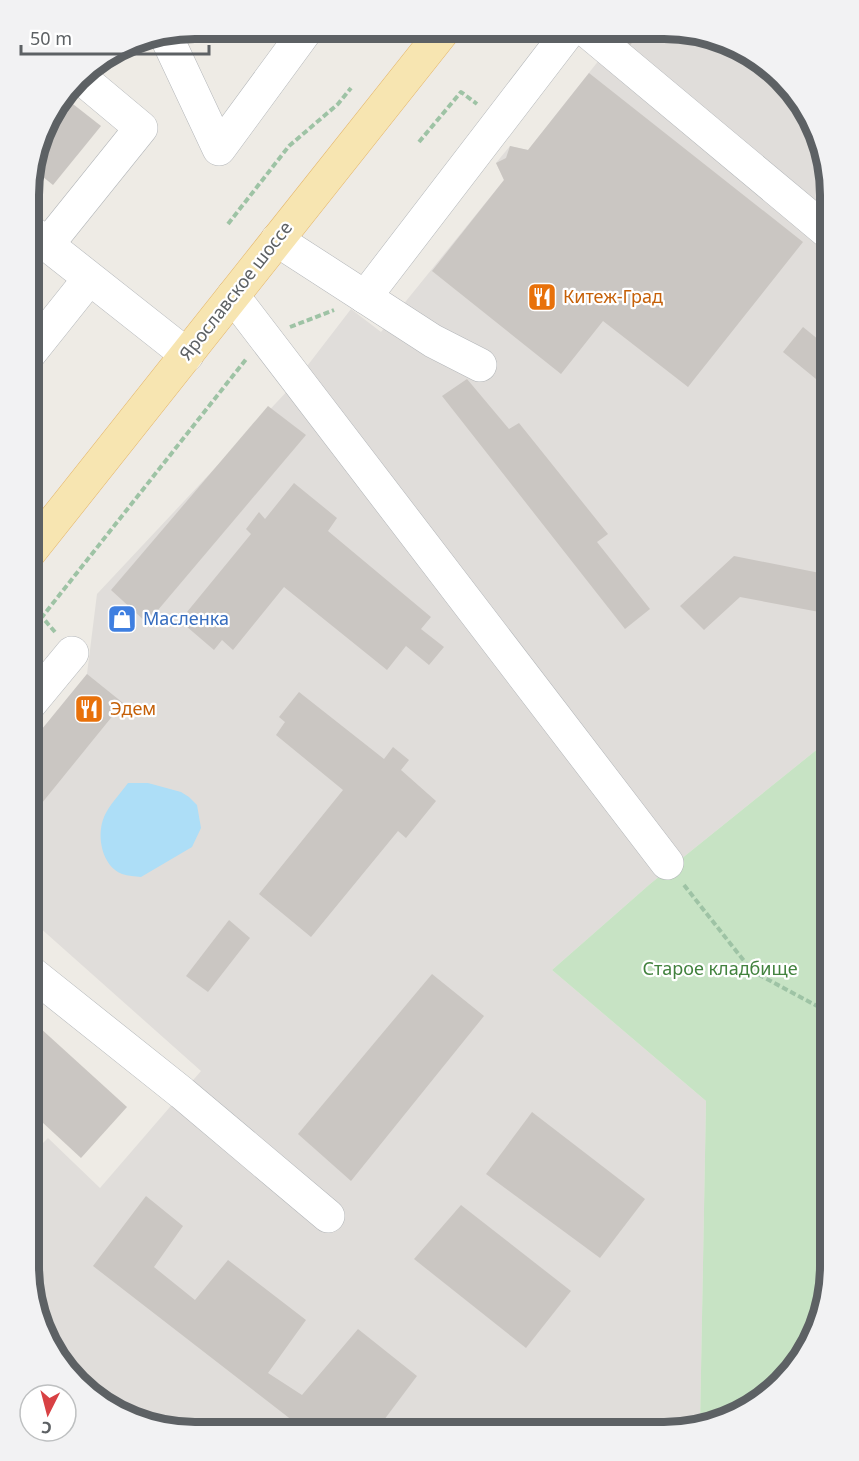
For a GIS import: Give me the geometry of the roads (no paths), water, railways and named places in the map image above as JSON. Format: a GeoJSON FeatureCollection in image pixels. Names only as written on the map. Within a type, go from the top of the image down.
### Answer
{"type":"FeatureCollection","features":[{"type":"Feature","properties":{"kind":"main road","name":"Ярославское шоссе"},"geometry":{"type":"LineString","coordinates":[[39,540],[277,240],[428,39]]}},
{"type":"Feature","properties":{"kind":"lane"},"geometry":{"type":"LineString","coordinates":[[169,41],[219,149],[300,39]]}},
{"type":"Feature","properties":{"kind":"lane"},"geometry":{"type":"LineString","coordinates":[[365,297],[562,39]]}},
{"type":"Feature","properties":{"kind":"lane"},"geometry":{"type":"LineString","coordinates":[[597,39],[820,225]]}},
{"type":"Feature","properties":{"kind":"lane"},"geometry":{"type":"LineString","coordinates":[[87,83],[141,128],[39,238],[187,355]]}},
{"type":"Feature","properties":{"kind":"lane"},"geometry":{"type":"LineString","coordinates":[[277,240],[433,341],[480,365]]}},
{"type":"Feature","properties":{"kind":"lane"},"geometry":{"type":"LineString","coordinates":[[39,342],[89,279]]}},
{"type":"Feature","properties":{"kind":"lane"},"geometry":{"type":"LineString","coordinates":[[232,296],[667,863]]}},
{"type":"Feature","properties":{"kind":"lane"},"geometry":{"type":"LineString","coordinates":[[39,693],[72,653]]}},
{"type":"Feature","properties":{"kind":"lane"},"geometry":{"type":"LineString","coordinates":[[39,979],[182,1093],[328,1216]]}},
{"type":"Feature","properties":{"kind":"water"},"geometry":{"type":"Polygon","coordinates":[[[128,783],[148,783],[181,792],[197,805],[201,828],[192,847],[141,877],[124,875],[115,870],[102,850],[101,833],[104,817],[128,783]]]}},
{"type":"Feature","properties":{"kind":"place","name":"Китеж-Град"},"geometry":{"type":"Point","coordinates":[542,297]}},
{"type":"Feature","properties":{"kind":"place","name":"Масленка"},"geometry":{"type":"Point","coordinates":[122,619]}},
{"type":"Feature","properties":{"kind":"place","name":"Эдем"},"geometry":{"type":"Point","coordinates":[89,709]}},
{"type":"Feature","properties":{"kind":"park label","name":"Старое кладбище"},"geometry":{"type":"Point","coordinates":[720,969]}}]}
